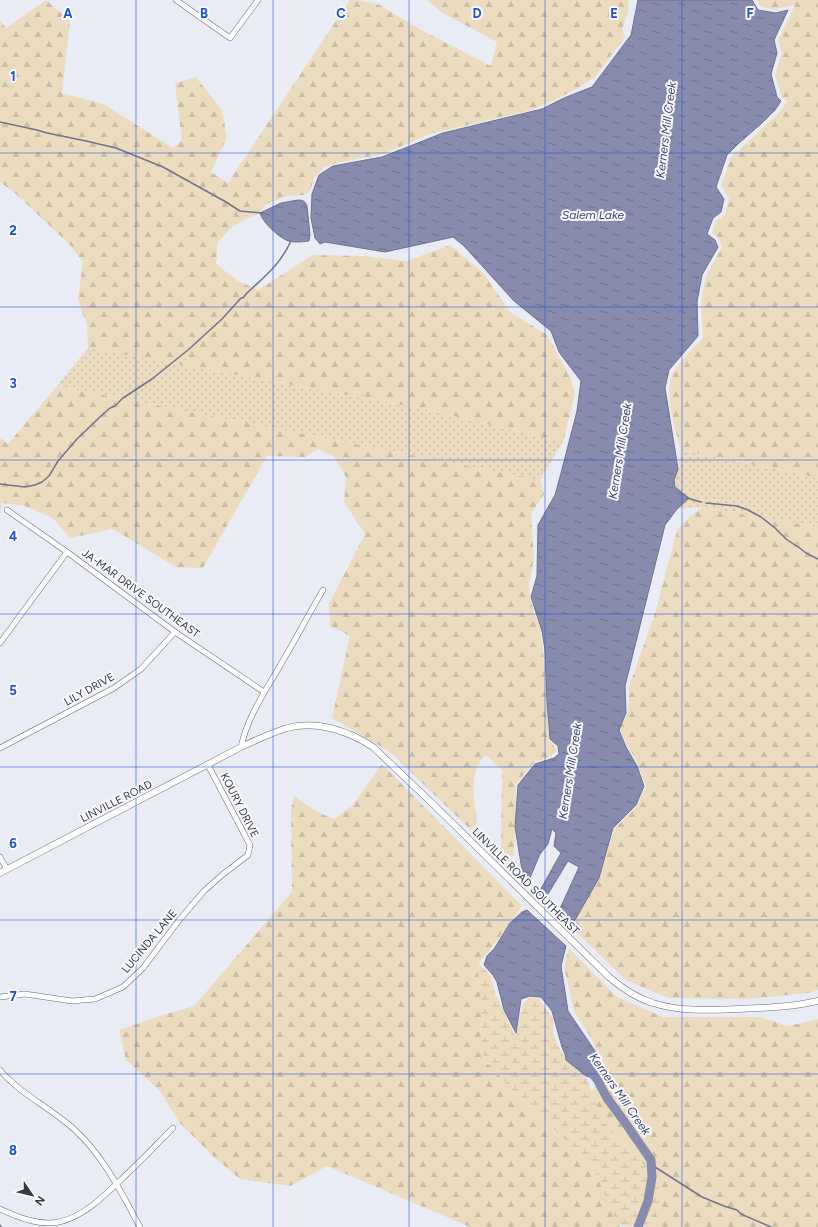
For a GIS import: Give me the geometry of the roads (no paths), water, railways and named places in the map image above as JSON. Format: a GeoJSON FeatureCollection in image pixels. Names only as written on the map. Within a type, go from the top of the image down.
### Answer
{"type":"FeatureCollection","features":[{"type":"Feature","properties":{"kind":"main road","name":"LINVILLE ROAD SOUTHEAST"},"geometry":{"type":"LineString","coordinates":[[241,747],[274,732],[288,728],[317,726],[336,730],[365,742],[373,747],[609,976],[624,989],[639,998],[664,1006],[693,1009],[758,1008],[816,1002]]}},
{"type":"Feature","properties":{"kind":"main road","name":"LINVILLE ROAD"},"geometry":{"type":"LineString","coordinates":[[0,873],[241,747]]}},
{"type":"Feature","properties":{"kind":"street"},"geometry":{"type":"LineString","coordinates":[[176,0],[230,38],[258,0]]}},
{"type":"Feature","properties":{"kind":"street","name":"JA-MAR DRIVE SOUTHEAST"},"geometry":{"type":"LineString","coordinates":[[7,510],[67,552],[175,632],[264,692]]}},
{"type":"Feature","properties":{"kind":"street"},"geometry":{"type":"LineString","coordinates":[[0,644],[67,552]]}},
{"type":"Feature","properties":{"kind":"street"},"geometry":{"type":"LineString","coordinates":[[241,747],[244,733],[264,692],[323,590]]}},
{"type":"Feature","properties":{"kind":"street","name":"LILY DRIVE"},"geometry":{"type":"LineString","coordinates":[[0,748],[114,688],[141,669],[175,632]]}},
{"type":"Feature","properties":{"kind":"street","name":"KOURY DRIVE"},"geometry":{"type":"LineString","coordinates":[[208,765],[250,845],[248,855]]}},
{"type":"Feature","properties":{"kind":"street","name":"LUCINDA LANE"},"geometry":{"type":"LineString","coordinates":[[0,997],[25,994],[72,1001],[95,999],[123,987],[143,968],[180,919],[204,891],[248,855]]}},
{"type":"Feature","properties":{"kind":"street"},"geometry":{"type":"LineString","coordinates":[[0,857],[7,869]]}},
{"type":"Feature","properties":{"kind":"street"},"geometry":{"type":"LineString","coordinates":[[0,1070],[21,1090],[76,1130],[92,1148],[116,1184],[140,1227]]}},
{"type":"Feature","properties":{"kind":"street"},"geometry":{"type":"LineString","coordinates":[[0,1208],[22,1219],[58,1225],[92,1206],[152,1150],[173,1128]]}},
{"type":"Feature","properties":{"kind":"water","name":"Salem Lake"},"geometry":{"type":"Polygon","coordinates":[[[638,0],[752,0],[758,10],[776,13],[788,10],[774,40],[777,53],[771,74],[777,97],[781,101],[775,110],[762,123],[727,155],[716,187],[724,199],[721,212],[713,218],[707,234],[715,240],[718,247],[702,275],[697,302],[698,336],[669,370],[665,388],[678,469],[674,480],[675,487],[689,498],[677,509],[665,525],[625,686],[626,713],[619,730],[626,747],[637,766],[644,786],[636,805],[613,828],[599,878],[575,920],[569,925],[558,913],[579,867],[568,861],[545,899],[538,894],[561,853],[554,846],[556,833],[552,829],[548,844],[540,854],[529,880],[522,870],[515,827],[518,785],[535,764],[554,758],[559,754],[558,746],[550,739],[545,650],[542,631],[531,597],[537,576],[538,525],[555,495],[577,411],[581,381],[559,352],[551,331],[514,301],[464,246],[453,237],[385,252],[325,242],[320,244],[315,238],[311,218],[312,194],[319,175],[333,166],[382,157],[443,133],[542,109],[564,98],[592,87],[631,35],[638,0]]]}},
{"type":"Feature","properties":{"kind":"water"},"geometry":{"type":"Polygon","coordinates":[[[298,200],[304,201],[307,206],[310,235],[309,241],[295,242],[283,238],[275,233],[261,217],[260,213],[281,203],[298,200]]]}},
{"type":"Feature","properties":{"kind":"water"},"geometry":{"type":"Polygon","coordinates":[[[527,910],[566,946],[561,966],[568,1011],[595,1051],[600,1065],[597,1079],[586,1076],[566,1060],[552,1011],[541,997],[530,996],[521,999],[516,1033],[504,1010],[497,982],[484,965],[487,956],[494,949],[510,923],[522,912],[527,910]]]}},
{"type":"Feature","properties":{"kind":"waterway"},"geometry":{"type":"LineString","coordinates":[[0,122],[116,148],[163,167],[240,211],[263,213]]}},
{"type":"Feature","properties":{"kind":"waterway"},"geometry":{"type":"LineString","coordinates":[[0,484],[25,487],[42,482],[49,476],[58,461],[77,439],[101,416],[123,398],[152,379],[188,350],[222,319],[241,298],[243,298],[272,270],[282,257],[291,241]]}},
{"type":"Feature","properties":{"kind":"waterway"},"geometry":{"type":"LineString","coordinates":[[687,498],[701,502]]}},
{"type":"Feature","properties":{"kind":"waterway"},"geometry":{"type":"LineString","coordinates":[[706,503],[737,506],[748,510],[761,517],[786,539],[806,553],[818,559]]}},
{"type":"Feature","properties":{"kind":"waterway","name":"Kerners Mill Creek"},"geometry":{"type":"LineString","coordinates":[[589,1070],[597,1079],[607,1098],[651,1160],[652,1177],[648,1201],[638,1227]]}},
{"type":"Feature","properties":{"kind":"waterway"},"geometry":{"type":"LineString","coordinates":[[651,1160],[655,1167],[702,1197],[737,1210],[741,1214],[771,1227]]}}]}
